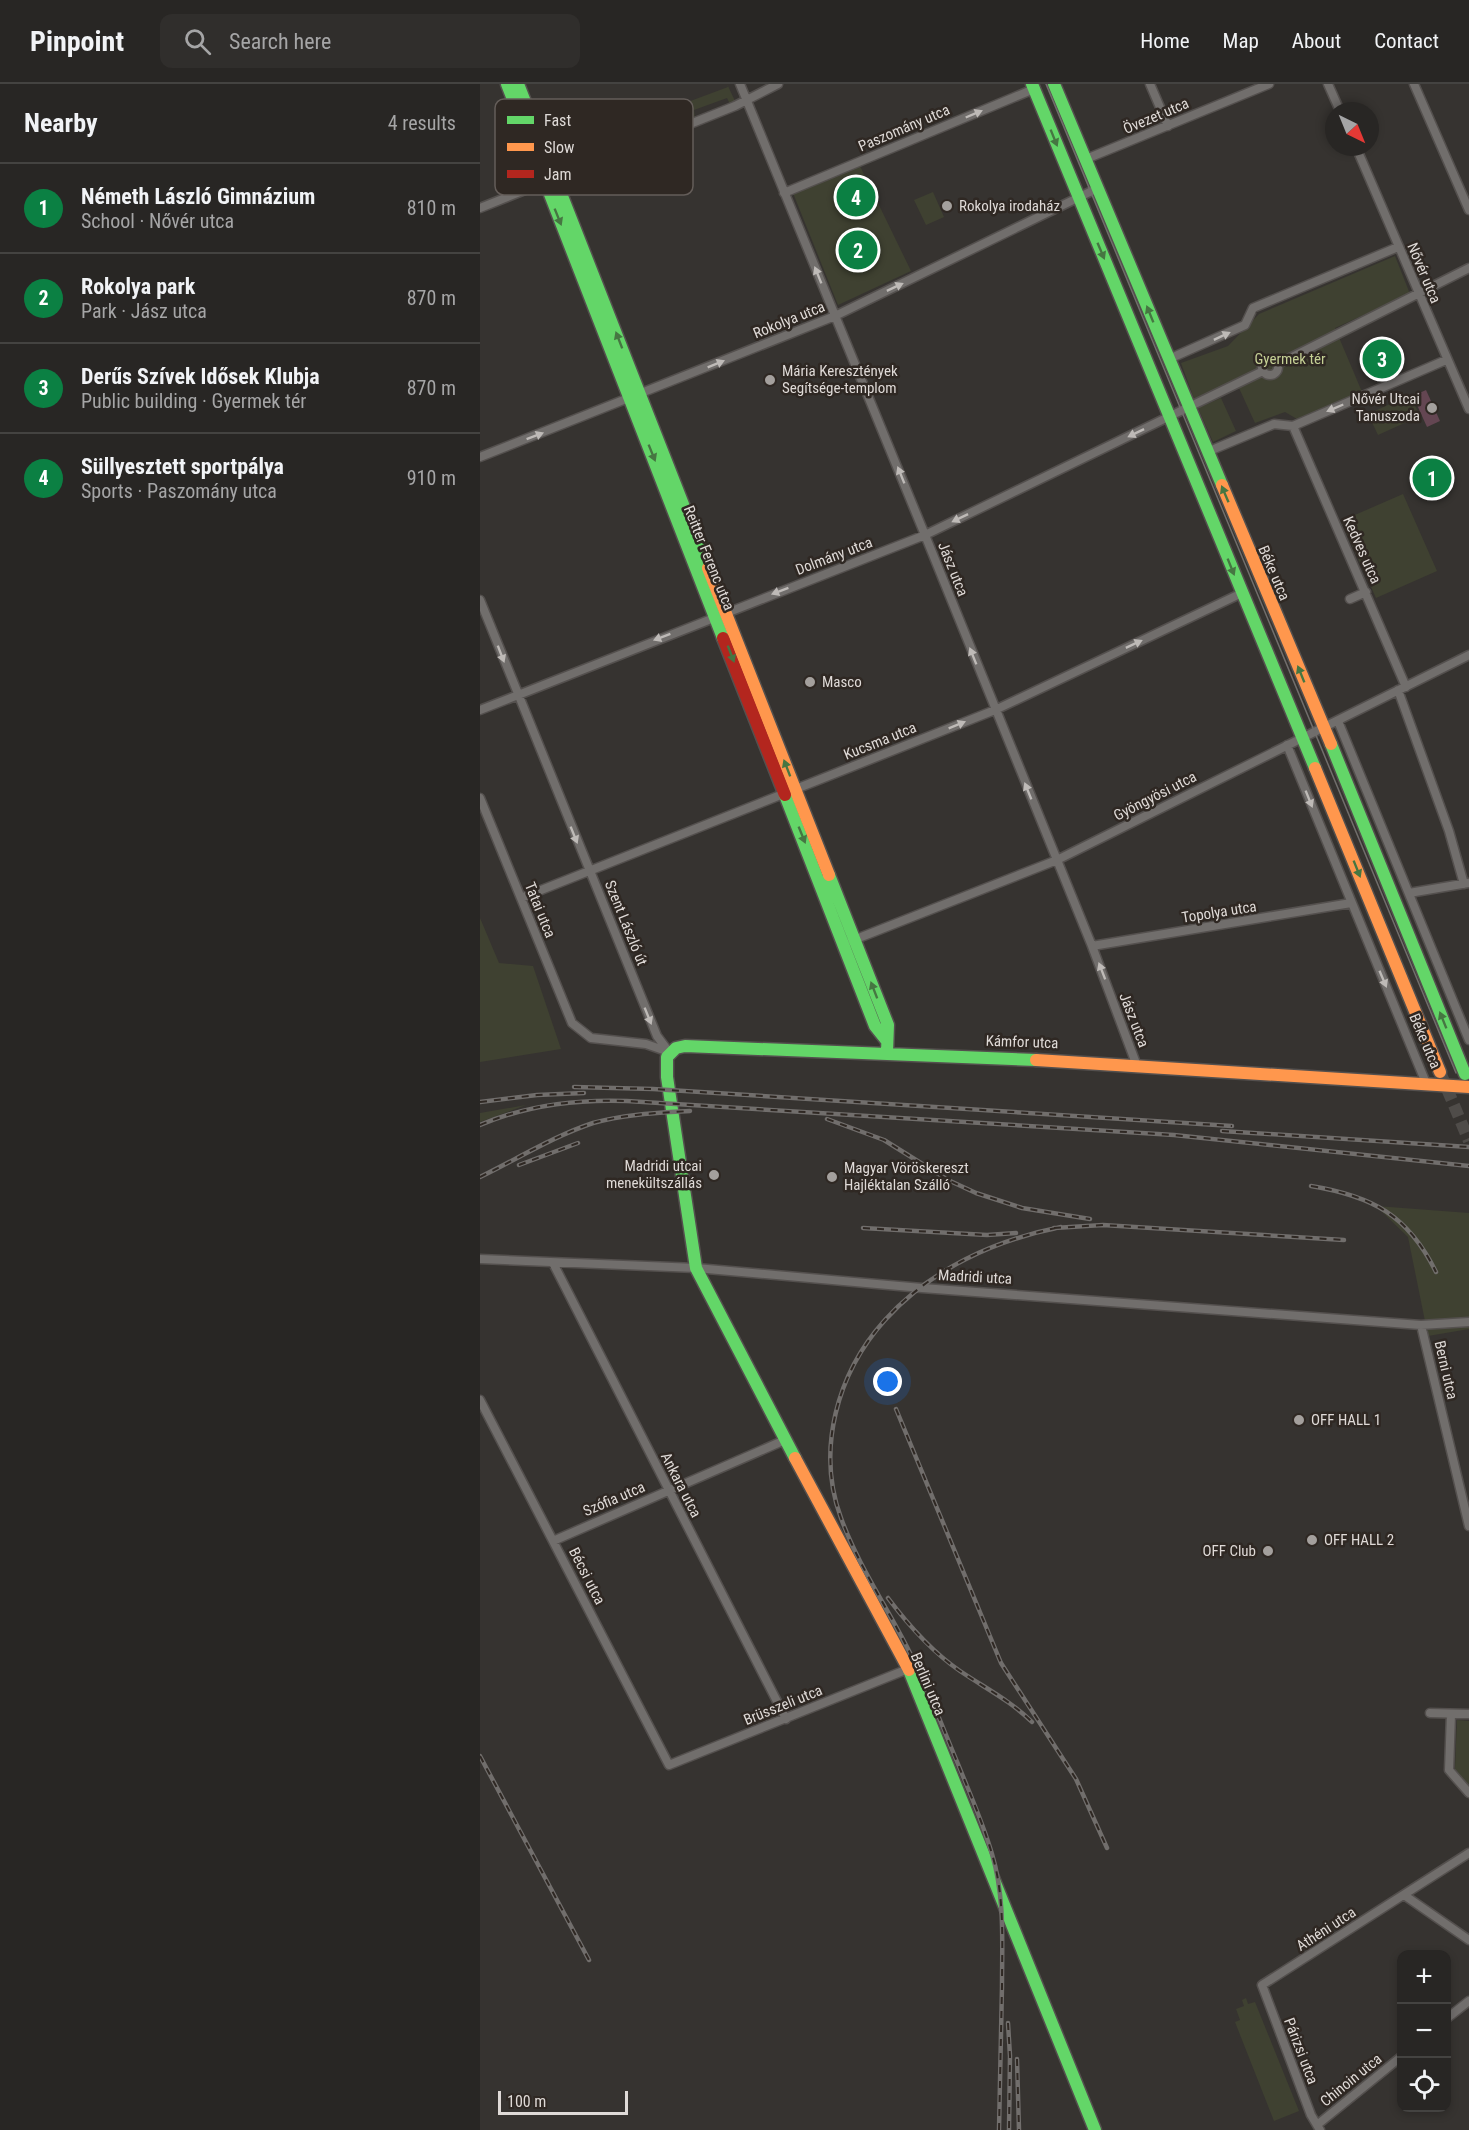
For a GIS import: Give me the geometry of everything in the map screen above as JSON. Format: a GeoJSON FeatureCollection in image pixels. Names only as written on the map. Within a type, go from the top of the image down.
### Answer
{"type":"FeatureCollection","features":[{"type":"Feature","properties":{"kind":"street","name":"Reitter Ferenc utca"},"geometry":{"type":"LineString","coordinates":[[507,84],[514,99]]}},
{"type":"Feature","properties":{"kind":"street","name":"Reitter Ferenc utca"},"geometry":{"type":"LineString","coordinates":[[518,84],[523,99]]}},
{"type":"Feature","properties":{"kind":"street","name":"Jász utca"},"geometry":{"type":"LineString","coordinates":[[740,84],[926,535],[1092,946],[1137,1065]]}},
{"type":"Feature","properties":{"kind":"street"},"geometry":{"type":"LineString","coordinates":[[693,123],[735,106],[778,84]]}},
{"type":"Feature","properties":{"kind":"street","name":"Béke utca"},"geometry":{"type":"LineString","coordinates":[[1054,84],[1465,1074]]}},
{"type":"Feature","properties":{"kind":"street"},"geometry":{"type":"LineString","coordinates":[[1150,84],[1168,126]]}},
{"type":"Feature","properties":{"kind":"street","name":"Övezet utca"},"geometry":{"type":"LineString","coordinates":[[1086,159],[1269,84]]}},
{"type":"Feature","properties":{"kind":"street"},"geometry":{"type":"LineString","coordinates":[[1328,84],[1336,102]]}},
{"type":"Feature","properties":{"kind":"street"},"geometry":{"type":"LineString","coordinates":[[1414,84],[1469,210]]}},
{"type":"Feature","properties":{"kind":"street","name":"Béke utca"},"geometry":{"type":"LineString","coordinates":[[1033,86],[1440,1072]]}},
{"type":"Feature","properties":{"kind":"street","name":"Paszomány utca"},"geometry":{"type":"LineString","coordinates":[[784,193],[1033,86]]}},
{"type":"Feature","properties":{"kind":"street","name":"Nővér utca"},"geometry":{"type":"LineString","coordinates":[[1360,156],[1469,409]]}},
{"type":"Feature","properties":{"kind":"street","name":"Rokolya utca"},"geometry":{"type":"LineString","coordinates":[[480,457],[835,316],[1098,188]]}},
{"type":"Feature","properties":{"kind":"street"},"geometry":{"type":"LineString","coordinates":[[480,208],[512,195]]}},
{"type":"Feature","properties":{"kind":"street","name":"Reitter Ferenc utca"},"geometry":{"type":"LineString","coordinates":[[556,195],[850,942],[875,1026],[887,1046]]}},
{"type":"Feature","properties":{"kind":"street"},"geometry":{"type":"LineString","coordinates":[[1168,359],[1245,325],[1252,308],[1398,247]]}},
{"type":"Feature","properties":{"kind":"street"},"geometry":{"type":"LineString","coordinates":[[1418,293],[1469,268]]}},
{"type":"Feature","properties":{"kind":"street","name":"Dolmány utca"},"geometry":{"type":"LineString","coordinates":[[480,710],[926,535],[1263,371],[1270,375],[1275,374],[1278,364],[1418,293]]}},
{"type":"Feature","properties":{"kind":"street"},"geometry":{"type":"LineString","coordinates":[[1207,452],[1274,424],[1293,426],[1446,360]]}},
{"type":"Feature","properties":{"kind":"street","name":"Kedves utca"},"geometry":{"type":"LineString","coordinates":[[1293,426],[1366,592],[1402,688],[1466,884]]}},
{"type":"Feature","properties":{"kind":"street"},"geometry":{"type":"LineString","coordinates":[[1350,600],[1366,592]]}},
{"type":"Feature","properties":{"kind":"street","name":"Kucsma utca"},"geometry":{"type":"LineString","coordinates":[[521,898],[995,710],[1242,593]]}},
{"type":"Feature","properties":{"kind":"street","name":"Szent László út"},"geometry":{"type":"LineString","coordinates":[[480,600],[588,871],[657,1036],[669,1052]]}},
{"type":"Feature","properties":{"kind":"street","name":"Gyöngyösi utca"},"geometry":{"type":"LineString","coordinates":[[850,942],[1057,860],[1469,655]]}},
{"type":"Feature","properties":{"kind":"street"},"geometry":{"type":"LineString","coordinates":[[1338,721],[1469,1040]]}},
{"type":"Feature","properties":{"kind":"street","name":"Béke utca"},"geometry":{"type":"LineString","coordinates":[[1287,745],[1426,1083]]}},
{"type":"Feature","properties":{"kind":"street","name":"Tatai utca"},"geometry":{"type":"LineString","coordinates":[[480,798],[567,1016],[578,1030]]}},
{"type":"Feature","properties":{"kind":"street"},"geometry":{"type":"LineString","coordinates":[[1409,893],[1466,884]]}},
{"type":"Feature","properties":{"kind":"street","name":"Topolya utca"},"geometry":{"type":"LineString","coordinates":[[1092,946],[1351,903]]}},
{"type":"Feature","properties":{"kind":"street","name":"Kámfor utca"},"geometry":{"type":"LineString","coordinates":[[578,1030],[591,1038],[646,1044],[669,1052],[685,1046],[887,1046],[1469,1087]]}},
{"type":"Feature","properties":{"kind":"street"},"geometry":{"type":"LineString","coordinates":[[669,1052],[666,1070],[696,1268]]}},
{"type":"Feature","properties":{"kind":"street","name":"Madridi utca"},"geometry":{"type":"LineString","coordinates":[[480,1259],[696,1268],[922,1288],[1421,1325],[1469,1322]]}},
{"type":"Feature","properties":{"kind":"street","name":"Ankara utca"},"geometry":{"type":"LineString","coordinates":[[553,1263],[786,1719]]}},
{"type":"Feature","properties":{"kind":"street","name":"Berlini utca"},"geometry":{"type":"LineString","coordinates":[[696,1268],[908,1670],[1095,2130]]}},
{"type":"Feature","properties":{"kind":"street","name":"Berni utca"},"geometry":{"type":"LineString","coordinates":[[1421,1325],[1469,1526]]}},
{"type":"Feature","properties":{"kind":"street","name":"Bécsi utca"},"geometry":{"type":"LineString","coordinates":[[480,1400],[669,1765]]}},
{"type":"Feature","properties":{"kind":"street","name":"Szófia utca"},"geometry":{"type":"LineString","coordinates":[[553,1541],[785,1440]]}},
{"type":"Feature","properties":{"kind":"street","name":"Brüsszeli utca"},"geometry":{"type":"LineString","coordinates":[[669,1765],[908,1670]]}},
{"type":"Feature","properties":{"kind":"street"},"geometry":{"type":"LineString","coordinates":[[1430,1713],[1469,1714]]}},
{"type":"Feature","properties":{"kind":"street"},"geometry":{"type":"LineString","coordinates":[[1451,1714],[1449,1770],[1469,1793]]}},
{"type":"Feature","properties":{"kind":"street","name":"Athéni utca"},"geometry":{"type":"LineString","coordinates":[[1262,1986],[1469,1852]]}},
{"type":"Feature","properties":{"kind":"street"},"geometry":{"type":"LineString","coordinates":[[1404,1895],[1469,1940]]}},
{"type":"Feature","properties":{"kind":"street","name":"Párizsi utca"},"geometry":{"type":"LineString","coordinates":[[1262,1986],[1319,2128]]}},
{"type":"Feature","properties":{"kind":"street"},"geometry":{"type":"LineString","coordinates":[[1451,2015],[1469,2001]]}},
{"type":"Feature","properties":{"kind":"street","name":"Chinoin utca"},"geometry":{"type":"LineString","coordinates":[[1319,2128],[1399,2058]]}},
{"type":"Feature","properties":{"kind":"green space"},"geometry":{"type":"Polygon","coordinates":[[[727,84],[735,101],[730,104],[727,98],[694,110],[695,118],[693,116],[693,100],[728,87],[727,84]]]}},
{"type":"Feature","properties":{"kind":"green space"},"geometry":{"type":"Polygon","coordinates":[[[860,166],[911,271],[838,305],[793,193],[860,166]]]}},
{"type":"Feature","properties":{"kind":"green space"},"geometry":{"type":"Polygon","coordinates":[[[933,192],[944,217],[926,225],[914,200],[933,192]]]}},
{"type":"Feature","properties":{"kind":"green space","name":"Gyermek tér"},"geometry":{"type":"Polygon","coordinates":[[[1395,256],[1410,294],[1335,328],[1362,392],[1297,419],[1285,412],[1255,423],[1239,388],[1196,404],[1181,363],[1228,346],[1259,314],[1395,256]]]}},
{"type":"Feature","properties":{"kind":"green space"},"geometry":{"type":"Polygon","coordinates":[[[1410,395],[1420,416],[1378,435],[1368,414],[1410,395]]]}},
{"type":"Feature","properties":{"kind":"green space"},"geometry":{"type":"Polygon","coordinates":[[[1221,398],[1236,431],[1213,442],[1198,408],[1221,398]]]}},
{"type":"Feature","properties":{"kind":"green space"},"geometry":{"type":"Polygon","coordinates":[[[1403,494],[1437,571],[1376,598],[1341,521],[1403,494]]]}},
{"type":"Feature","properties":{"kind":"green space"},"geometry":{"type":"Polygon","coordinates":[[[480,918],[499,963],[533,966],[561,1049],[480,1062],[480,918]]]}},
{"type":"Feature","properties":{"kind":"green space"},"geometry":{"type":"Polygon","coordinates":[[[526,1105],[480,1122],[480,1113],[526,1105]]]}},
{"type":"Feature","properties":{"kind":"green space"},"geometry":{"type":"Polygon","coordinates":[[[1376,1206],[1469,1213],[1469,1329],[1428,1336],[1408,1237],[1376,1206]]]}},
{"type":"Feature","properties":{"kind":"green space"},"geometry":{"type":"Polygon","coordinates":[[[1457,1720],[1469,1721],[1469,1786],[1455,1769],[1457,1720]]]}},
{"type":"Feature","properties":{"kind":"green space"},"geometry":{"type":"Polygon","coordinates":[[[1246,1998],[1248,2004],[1255,2002],[1299,2111],[1274,2121],[1235,2022],[1240,2020],[1236,2009],[1244,2006],[1242,2000],[1246,1998]]]}},
{"type":"Feature","properties":{"kind":"shaded area"},"geometry":{"type":"Polygon","coordinates":[[[1426,390],[1440,421],[1427,427],[1413,396],[1426,390]]]}},
{"type":"Feature","properties":{"kind":"tunnel"},"geometry":{"type":"LineString","coordinates":[[1440,1072],[1469,1141]]}},
{"type":"Feature","properties":{"kind":"tram line"},"geometry":{"type":"LineString","coordinates":[[1046,84],[1456,1073]]}},
{"type":"Feature","properties":{"kind":"railway"},"geometry":{"type":"LineString","coordinates":[[574,1087],[653,1089],[1232,1126]]}},
{"type":"Feature","properties":{"kind":"railway"},"geometry":{"type":"LineString","coordinates":[[480,1102],[537,1095],[584,1093]]}},
{"type":"Feature","properties":{"kind":"railway"},"geometry":{"type":"LineString","coordinates":[[480,1125],[534,1108],[570,1102],[627,1101],[1174,1135],[1469,1166]]}},
{"type":"Feature","properties":{"kind":"railway"},"geometry":{"type":"LineString","coordinates":[[480,1177],[550,1141],[593,1123],[653,1113],[690,1111]]}},
{"type":"Feature","properties":{"kind":"railway"},"geometry":{"type":"LineString","coordinates":[[827,1119],[884,1140],[948,1180],[976,1193],[1022,1208],[1090,1219]]}},
{"type":"Feature","properties":{"kind":"railway"},"geometry":{"type":"LineString","coordinates":[[1222,1131],[1469,1147]]}},
{"type":"Feature","properties":{"kind":"railway"},"geometry":{"type":"LineString","coordinates":[[519,1165],[578,1143]]}},
{"type":"Feature","properties":{"kind":"railway"},"geometry":{"type":"LineString","coordinates":[[1311,1186],[1352,1196],[1386,1211],[1413,1236],[1436,1272]]}},
{"type":"Feature","properties":{"kind":"railway"},"geometry":{"type":"LineString","coordinates":[[1054,1228],[1103,1225],[1344,1240]]}},
{"type":"Feature","properties":{"kind":"railway"},"geometry":{"type":"LineString","coordinates":[[999,2130],[1002,1936],[1001,1903],[996,1870],[980,1820],[929,1693],[864,1569],[841,1518],[834,1492],[831,1439],[843,1388],[854,1364],[868,1341],[903,1302],[923,1286],[966,1259],[1012,1240],[1061,1227]]}},
{"type":"Feature","properties":{"kind":"railway"},"geometry":{"type":"LineString","coordinates":[[863,1228],[987,1235],[1016,1233]]}},
{"type":"Feature","properties":{"kind":"railway"},"geometry":{"type":"LineString","coordinates":[[896,1409],[1001,1663],[1076,1779],[1107,1848]]}},
{"type":"Feature","properties":{"kind":"railway"},"geometry":{"type":"LineString","coordinates":[[888,1598],[912,1628],[939,1655],[1007,1701],[1032,1722]]}},
{"type":"Feature","properties":{"kind":"railway"},"geometry":{"type":"LineString","coordinates":[[480,1756],[589,1960]]}},
{"type":"Feature","properties":{"kind":"railway"},"geometry":{"type":"LineString","coordinates":[[1008,2023],[1009,2130]]}},
{"type":"Feature","properties":{"kind":"railway"},"geometry":{"type":"LineString","coordinates":[[1017,2059],[1019,2130]]}},
{"type":"Feature","properties":{"kind":"traffic: fast"},"geometry":{"type":"LineString","coordinates":[[507,84],[513,99]]}},
{"type":"Feature","properties":{"kind":"traffic: fast"},"geometry":{"type":"LineString","coordinates":[[518,84],[524,99]]}},
{"type":"Feature","properties":{"kind":"traffic: fast"},"geometry":{"type":"LineString","coordinates":[[1032,84],[1315,768]]}},
{"type":"Feature","properties":{"kind":"traffic: fast"},"geometry":{"type":"LineString","coordinates":[[1054,84],[1222,485]]}},
{"type":"Feature","properties":{"kind":"traffic: fast"},"geometry":{"type":"LineString","coordinates":[[550,195],[723,638]]}},
{"type":"Feature","properties":{"kind":"traffic: fast"},"geometry":{"type":"LineString","coordinates":[[562,195],[708,568]]}},
{"type":"Feature","properties":{"kind":"traffic: fast"},"geometry":{"type":"LineString","coordinates":[[1331,744],[1465,1074]]}},
{"type":"Feature","properties":{"kind":"traffic: fast"},"geometry":{"type":"LineString","coordinates":[[785,795],[875,1026],[887,1041]]}},
{"type":"Feature","properties":{"kind":"traffic: fast"},"geometry":{"type":"LineString","coordinates":[[829,875],[888,1025],[887,1052]]}},
{"type":"Feature","properties":{"kind":"traffic: fast"},"geometry":{"type":"LineString","coordinates":[[795,1458],[696,1268],[667,1077],[667,1057],[676,1048],[685,1046],[1036,1060]]}},
{"type":"Feature","properties":{"kind":"traffic: fast"},"geometry":{"type":"LineString","coordinates":[[909,1670],[1095,2130]]}},
{"type":"Feature","properties":{"kind":"traffic: slow"},"geometry":{"type":"LineString","coordinates":[[1222,485],[1331,744]]}},
{"type":"Feature","properties":{"kind":"traffic: slow"},"geometry":{"type":"LineString","coordinates":[[708,568],[829,875]]}},
{"type":"Feature","properties":{"kind":"traffic: slow"},"geometry":{"type":"LineString","coordinates":[[1315,768],[1440,1072]]}},
{"type":"Feature","properties":{"kind":"traffic: slow"},"geometry":{"type":"LineString","coordinates":[[1036,1060],[1469,1087]]}},
{"type":"Feature","properties":{"kind":"traffic: slow"},"geometry":{"type":"LineString","coordinates":[[795,1458],[909,1670]]}},
{"type":"Feature","properties":{"kind":"traffic: jam"},"geometry":{"type":"LineString","coordinates":[[723,638],[785,795]]}},
{"type":"Feature","properties":{"kind":"place","name":"Süllyesztett sportpálya"},"geometry":{"type":"Point","coordinates":[856,197]}},
{"type":"Feature","properties":{"kind":"place","name":"Rokolya irodaház"},"geometry":{"type":"Point","coordinates":[947,206]}},
{"type":"Feature","properties":{"kind":"place","name":"Rokolya park"},"geometry":{"type":"Point","coordinates":[858,250]}},
{"type":"Feature","properties":{"kind":"place","name":"Derűs Szívek Idősek Klubja"},"geometry":{"type":"Point","coordinates":[1382,359]}},
{"type":"Feature","properties":{"kind":"place","name":"Mária Keresztények Segítsége-templom"},"geometry":{"type":"Point","coordinates":[770,380]}},
{"type":"Feature","properties":{"kind":"place","name":"Nővér Utcai Tanuszoda"},"geometry":{"type":"Point","coordinates":[1432,408]}},
{"type":"Feature","properties":{"kind":"place","name":"Németh László Gimnázium"},"geometry":{"type":"Point","coordinates":[1432,478]}},
{"type":"Feature","properties":{"kind":"place","name":"Masco"},"geometry":{"type":"Point","coordinates":[810,682]}},
{"type":"Feature","properties":{"kind":"place","name":"Madridi utcai menekültszállás"},"geometry":{"type":"Point","coordinates":[714,1175]}},
{"type":"Feature","properties":{"kind":"place","name":"Magyar Vöröskereszt Hajléktalan Szálló"},"geometry":{"type":"Point","coordinates":[832,1177]}},
{"type":"Feature","properties":{"kind":"place","name":"OFF HALL 1"},"geometry":{"type":"Point","coordinates":[1299,1420]}},
{"type":"Feature","properties":{"kind":"place","name":"OFF HALL 2"},"geometry":{"type":"Point","coordinates":[1312,1540]}},
{"type":"Feature","properties":{"kind":"place","name":"OFF Club"},"geometry":{"type":"Point","coordinates":[1268,1551]}}]}
